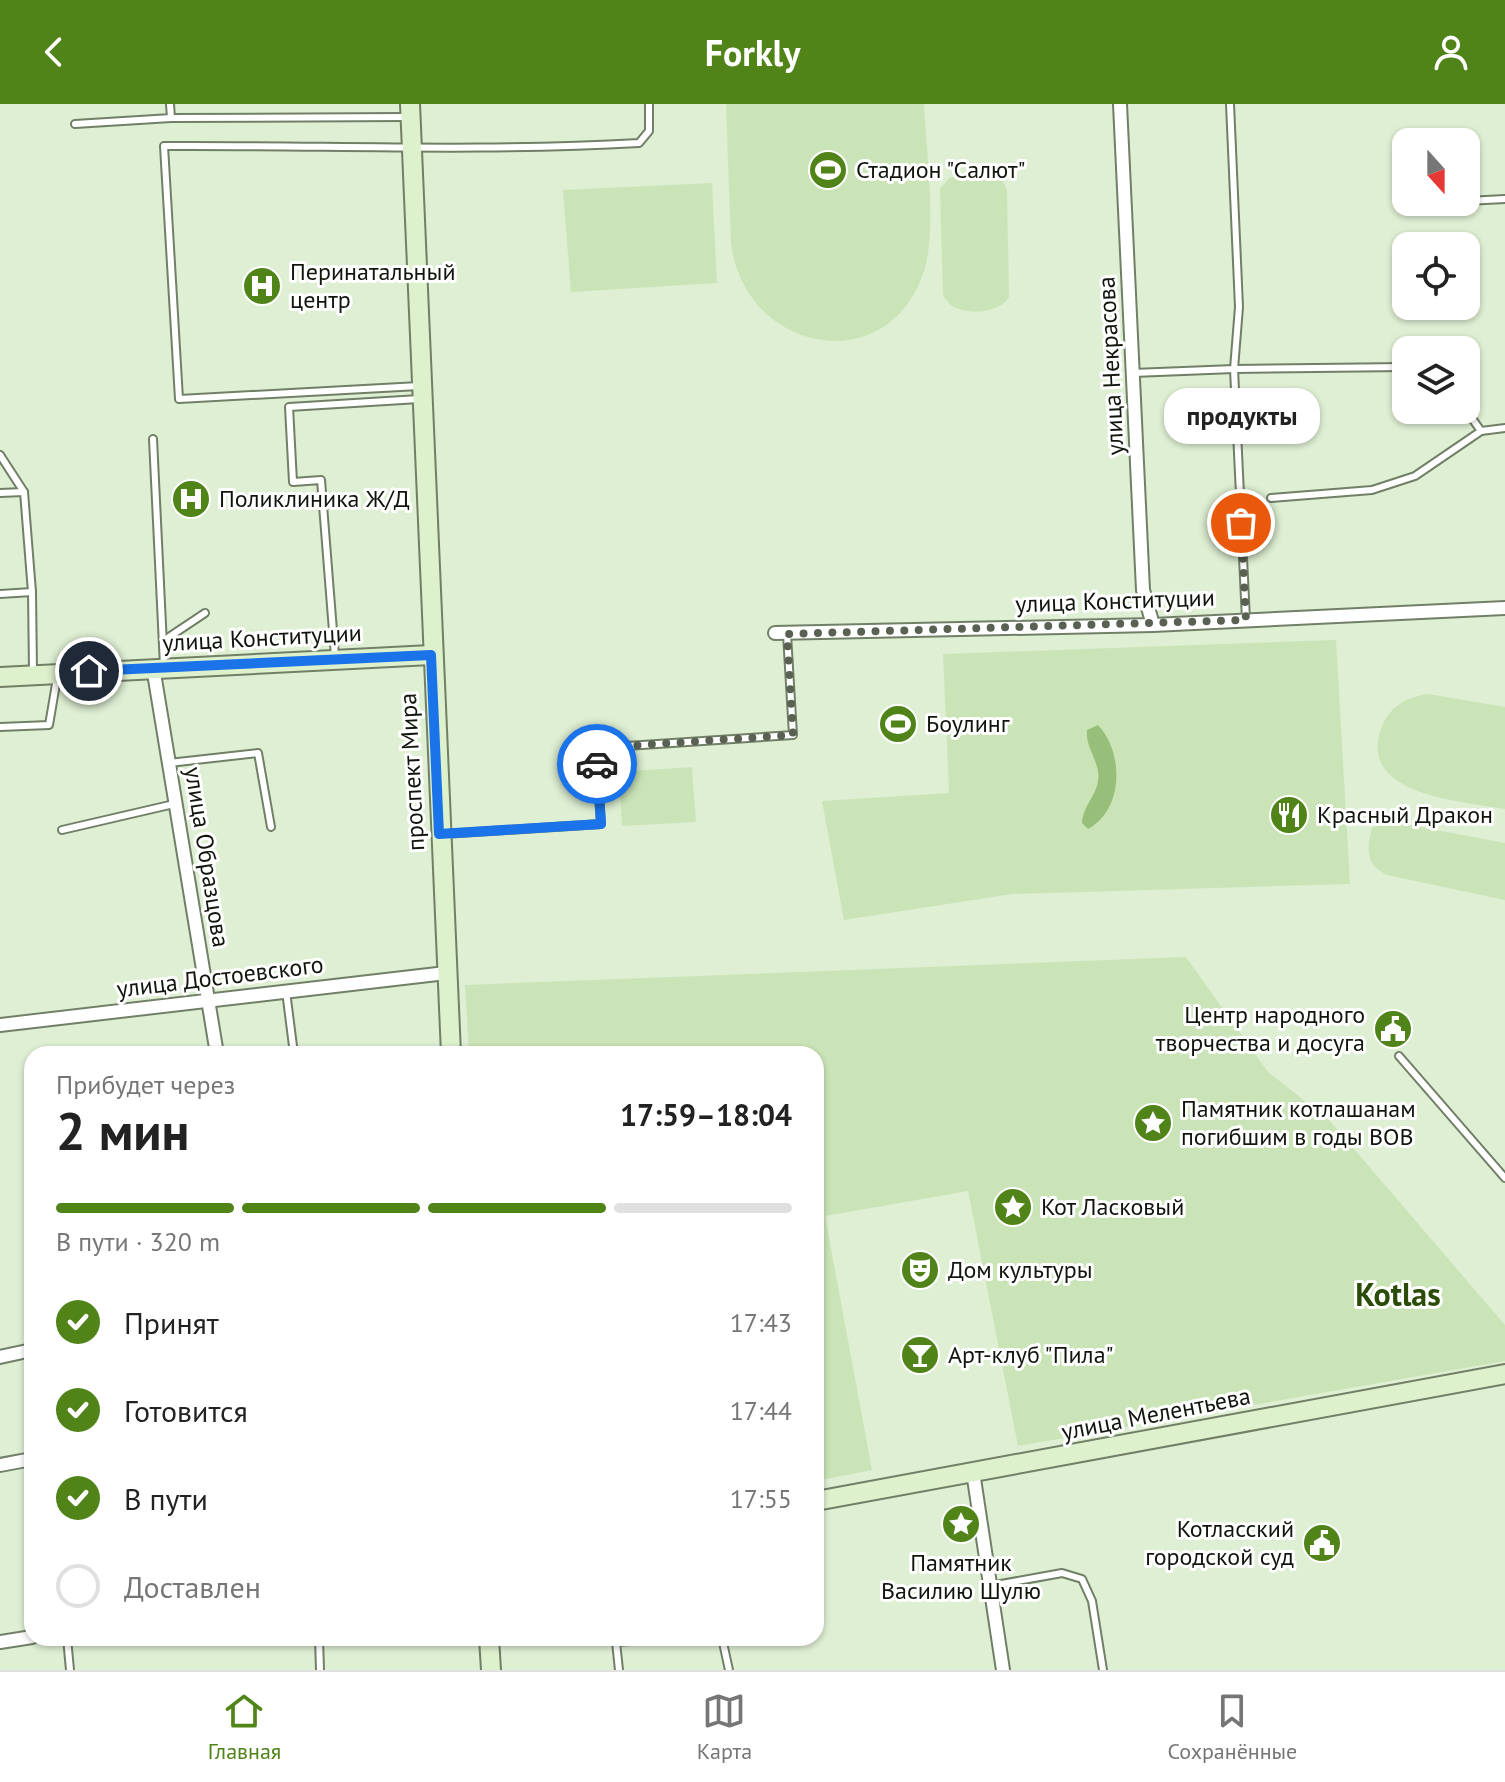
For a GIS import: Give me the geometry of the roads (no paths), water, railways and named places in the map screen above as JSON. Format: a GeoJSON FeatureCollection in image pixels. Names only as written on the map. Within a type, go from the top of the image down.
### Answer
{"type":"FeatureCollection","features":[{"type":"Feature","properties":{"kind":"street","name":"улица Некрасова"},"geometry":{"type":"LineString","coordinates":[[1120,104],[1143,590],[1153,625]]}},
{"type":"Feature","properties":{"kind":"street","name":"проспект Мира"},"geometry":{"type":"LineString","coordinates":[[410,111],[431,655],[451,1046]]}},
{"type":"Feature","properties":{"kind":"street","name":"улица Конституции"},"geometry":{"type":"LineString","coordinates":[[781,633],[1153,625],[1505,608]]}},
{"type":"Feature","properties":{"kind":"street","name":"улица Конституции"},"geometry":{"type":"LineString","coordinates":[[0,677],[431,655]]}},
{"type":"Feature","properties":{"kind":"street","name":"улица Образцова"},"geometry":{"type":"LineString","coordinates":[[158,667],[169,763],[178,803],[215,1046]]}},
{"type":"Feature","properties":{"kind":"street","name":"улица Достоевского"},"geometry":{"type":"LineString","coordinates":[[0,1025],[446,973]]}},
{"type":"Feature","properties":{"kind":"street"},"geometry":{"type":"LineString","coordinates":[[0,1357],[24,1352]]}},
{"type":"Feature","properties":{"kind":"street","name":"улица Мелентьева"},"geometry":{"type":"LineString","coordinates":[[824,1500],[1505,1374]]}},
{"type":"Feature","properties":{"kind":"street"},"geometry":{"type":"LineString","coordinates":[[0,1465],[24,1460]]}},
{"type":"Feature","properties":{"kind":"street"},"geometry":{"type":"LineString","coordinates":[[973,1472],[987,1586],[1003,1670]]}},
{"type":"Feature","properties":{"kind":"street"},"geometry":{"type":"LineString","coordinates":[[0,1642],[24,1638]]}},
{"type":"Feature","properties":{"kind":"street"},"geometry":{"type":"LineString","coordinates":[[490,1646],[491,1670]]}},
{"type":"Feature","properties":{"kind":"lane"},"geometry":{"type":"LineString","coordinates":[[170,104],[171,118]]}},
{"type":"Feature","properties":{"kind":"lane"},"geometry":{"type":"LineString","coordinates":[[422,392],[179,399],[164,146],[311,145],[412,150],[639,143],[649,131],[649,104]]}},
{"type":"Feature","properties":{"kind":"lane"},"geometry":{"type":"LineString","coordinates":[[1230,104],[1239,307],[1234,369],[1246,620]]}},
{"type":"Feature","properties":{"kind":"lane"},"geometry":{"type":"LineString","coordinates":[[75,124],[410,111]]}},
{"type":"Feature","properties":{"kind":"lane"},"geometry":{"type":"LineString","coordinates":[[1480,200],[1505,199]]}},
{"type":"Feature","properties":{"kind":"lane"},"geometry":{"type":"LineString","coordinates":[[1133,373],[1392,367]]}},
{"type":"Feature","properties":{"kind":"lane"},"geometry":{"type":"LineString","coordinates":[[335,658],[321,480],[293,482],[289,407],[422,392]]}},
{"type":"Feature","properties":{"kind":"lane"},"geometry":{"type":"LineString","coordinates":[[1476,424],[1481,431]]}},
{"type":"Feature","properties":{"kind":"lane"},"geometry":{"type":"LineString","coordinates":[[1271,498],[1372,490],[1415,476],[1481,431],[1505,428]]}},
{"type":"Feature","properties":{"kind":"lane"},"geometry":{"type":"LineString","coordinates":[[153,439],[163,641],[158,667]]}},
{"type":"Feature","properties":{"kind":"lane"},"geometry":{"type":"LineString","coordinates":[[0,455],[24,492],[32,592],[33,676]]}},
{"type":"Feature","properties":{"kind":"lane"},"geometry":{"type":"LineString","coordinates":[[0,493],[24,492]]}},
{"type":"Feature","properties":{"kind":"lane"},"geometry":{"type":"LineString","coordinates":[[0,594],[32,592]]}},
{"type":"Feature","properties":{"kind":"lane"},"geometry":{"type":"LineString","coordinates":[[163,641],[205,613]]}},
{"type":"Feature","properties":{"kind":"lane"},"geometry":{"type":"LineString","coordinates":[[439,834],[601,824],[596,748],[793,735],[781,633]]}},
{"type":"Feature","properties":{"kind":"lane"},"geometry":{"type":"LineString","coordinates":[[0,727],[49,725],[58,674]]}},
{"type":"Feature","properties":{"kind":"lane"},"geometry":{"type":"LineString","coordinates":[[169,763],[258,753],[271,827]]}},
{"type":"Feature","properties":{"kind":"lane"},"geometry":{"type":"LineString","coordinates":[[62,830],[178,803]]}},
{"type":"Feature","properties":{"kind":"lane"},"geometry":{"type":"LineString","coordinates":[[286,991],[293,1046]]}},
{"type":"Feature","properties":{"kind":"lane"},"geometry":{"type":"LineString","coordinates":[[1399,1056],[1505,1178]]}},
{"type":"Feature","properties":{"kind":"lane"},"geometry":{"type":"LineString","coordinates":[[987,1586],[1062,1573],[1082,1579],[1092,1601],[1103,1670]]}},
{"type":"Feature","properties":{"kind":"lane"},"geometry":{"type":"LineString","coordinates":[[68,1646],[70,1670]]}},
{"type":"Feature","properties":{"kind":"lane"},"geometry":{"type":"LineString","coordinates":[[319,1646],[320,1670]]}},
{"type":"Feature","properties":{"kind":"lane"},"geometry":{"type":"LineString","coordinates":[[616,1646],[619,1670]]}},
{"type":"Feature","properties":{"kind":"lane"},"geometry":{"type":"LineString","coordinates":[[724,1646],[729,1670]]}},
{"type":"Feature","properties":{"kind":"place","name":"Стадион \"Салют\""},"geometry":{"type":"Point","coordinates":[828,170]}},
{"type":"Feature","properties":{"kind":"place","name":"Перинатальный центр"},"geometry":{"type":"Point","coordinates":[262,286]}},
{"type":"Feature","properties":{"kind":"place","name":"Поликлиника Ж/Д"},"geometry":{"type":"Point","coordinates":[191,499]}},
{"type":"Feature","properties":{"kind":"place","name":"продукты"},"geometry":{"type":"Point","coordinates":[1241,523]}},
{"type":"Feature","properties":{"kind":"place","name":"Боулинг"},"geometry":{"type":"Point","coordinates":[898,724]}},
{"type":"Feature","properties":{"kind":"place","name":"Красный Дракон"},"geometry":{"type":"Point","coordinates":[1289,815]}},
{"type":"Feature","properties":{"kind":"place","name":"Центр народного творчества и досуга"},"geometry":{"type":"Point","coordinates":[1393,1029]}},
{"type":"Feature","properties":{"kind":"place","name":"Памятник котлашанам погибшим в годы ВОВ"},"geometry":{"type":"Point","coordinates":[1153,1123]}},
{"type":"Feature","properties":{"kind":"place","name":"Кот Ласковый"},"geometry":{"type":"Point","coordinates":[1013,1207]}},
{"type":"Feature","properties":{"kind":"place","name":"Дом культуры"},"geometry":{"type":"Point","coordinates":[920,1270]}},
{"type":"Feature","properties":{"kind":"place","name":"Арт-клуб \"Пила\""},"geometry":{"type":"Point","coordinates":[920,1355]}},
{"type":"Feature","properties":{"kind":"place","name":"Памятник Василию Шулю"},"geometry":{"type":"Point","coordinates":[961,1524]}},
{"type":"Feature","properties":{"kind":"place","name":"Котласский городской суд"},"geometry":{"type":"Point","coordinates":[1322,1543]}},
{"type":"Feature","properties":{"kind":"district","name":"Kotlas"},"geometry":{"type":"Point","coordinates":[1398,1295]}}]}
